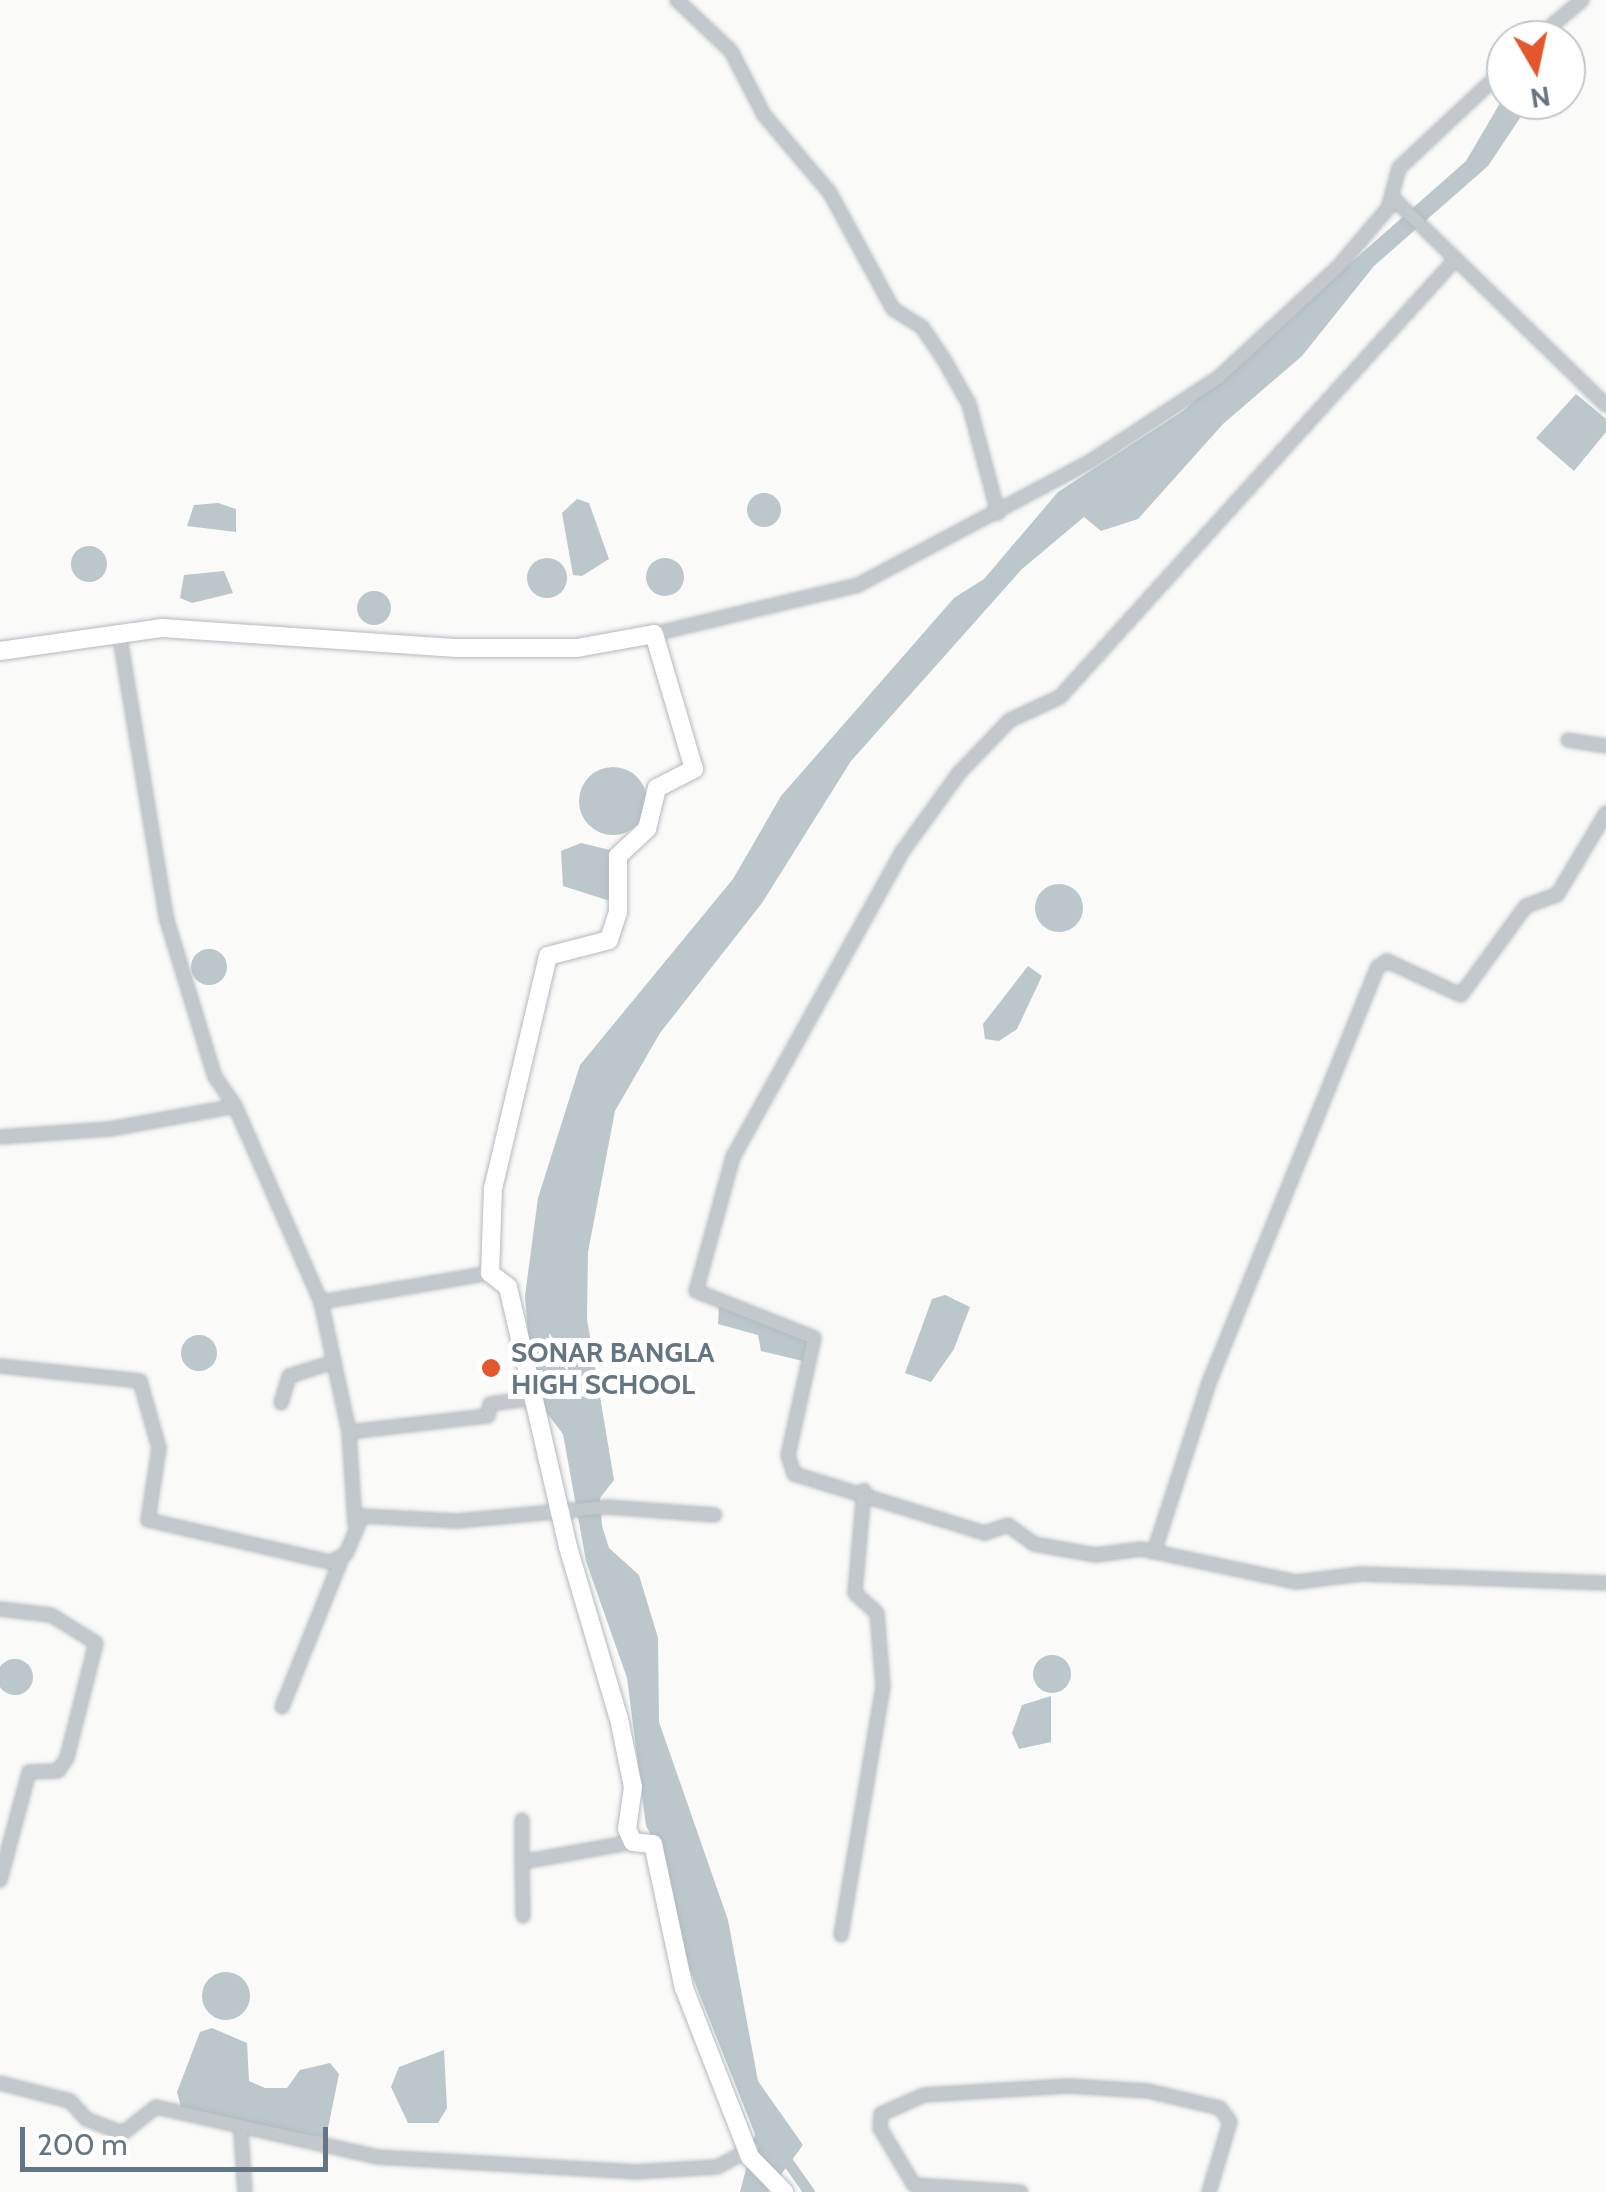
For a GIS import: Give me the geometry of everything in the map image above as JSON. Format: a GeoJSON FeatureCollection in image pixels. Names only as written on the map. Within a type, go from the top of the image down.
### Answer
{"type":"FeatureCollection","features":[{"type":"Feature","properties":{"kind":"street"},"geometry":{"type":"LineString","coordinates":[[678,0],[731,51],[764,115],[830,192],[893,309],[922,327],[944,358],[969,404],[998,512]]}},
{"type":"Feature","properties":{"kind":"street"},"geometry":{"type":"LineString","coordinates":[[1558,20],[1582,0]]}},
{"type":"Feature","properties":{"kind":"street"},"geometry":{"type":"LineString","coordinates":[[0,651],[119,632],[294,632],[457,648],[577,648],[654,634],[858,585],[998,512],[1218,378],[1340,266],[1395,203],[1399,168],[1486,87]]}},
{"type":"Feature","properties":{"kind":"street"},"geometry":{"type":"LineString","coordinates":[[1395,203],[1427,228],[1453,262],[1606,404]]}},
{"type":"Feature","properties":{"kind":"street"},"geometry":{"type":"LineString","coordinates":[[1453,262],[1060,697],[1010,720],[959,773],[902,852],[733,1157],[696,1291],[814,1338],[786,1468],[864,1490],[985,1533],[1008,1526],[1034,1544],[1096,1555],[1118,1547],[1154,1552],[1296,1582],[1362,1574],[1606,1583]]}},
{"type":"Feature","properties":{"kind":"street"},"geometry":{"type":"LineString","coordinates":[[119,632],[166,916],[215,1076],[234,1106],[321,1302],[348,1432],[355,1524]]}},
{"type":"Feature","properties":{"kind":"street"},"geometry":{"type":"LineString","coordinates":[[490,1273],[494,1188],[548,956],[609,940],[618,912],[618,856],[647,829],[657,788],[694,769],[654,634]]}},
{"type":"Feature","properties":{"kind":"street"},"geometry":{"type":"LineString","coordinates":[[1568,740],[1606,746]]}},
{"type":"Feature","properties":{"kind":"street"},"geometry":{"type":"LineString","coordinates":[[1154,1552],[1210,1380],[1378,968],[1387,961],[1461,996],[1526,906],[1557,895],[1606,813]]}},
{"type":"Feature","properties":{"kind":"street"},"geometry":{"type":"LineString","coordinates":[[0,1137],[93,1132],[234,1106]]}},
{"type":"Feature","properties":{"kind":"street"},"geometry":{"type":"LineString","coordinates":[[321,1302],[490,1273],[508,1287],[619,1718],[633,1842]]}},
{"type":"Feature","properties":{"kind":"street"},"geometry":{"type":"LineString","coordinates":[[281,1403],[289,1376],[334,1362]]}},
{"type":"Feature","properties":{"kind":"street"},"geometry":{"type":"LineString","coordinates":[[0,1366],[140,1381],[159,1448],[148,1520],[341,1560]]}},
{"type":"Feature","properties":{"kind":"street"},"geometry":{"type":"LineString","coordinates":[[348,1432],[488,1416],[490,1404],[535,1398]]}},
{"type":"Feature","properties":{"kind":"street"},"geometry":{"type":"LineString","coordinates":[[841,1935],[883,1686],[877,1613],[855,1593],[864,1490]]}},
{"type":"Feature","properties":{"kind":"street"},"geometry":{"type":"LineString","coordinates":[[282,1707],[355,1524],[362,1516],[456,1521],[607,1507],[715,1515]]}},
{"type":"Feature","properties":{"kind":"street"},"geometry":{"type":"LineString","coordinates":[[0,1609],[52,1615],[96,1643],[67,1758],[58,1771],[29,1772],[0,1880]]}},
{"type":"Feature","properties":{"kind":"street"},"geometry":{"type":"LineString","coordinates":[[522,1820],[523,1916]]}},
{"type":"Feature","properties":{"kind":"street"},"geometry":{"type":"LineString","coordinates":[[522,1862],[633,1842],[653,1844],[684,1988],[751,2152],[781,2188]]}},
{"type":"Feature","properties":{"kind":"street"},"geometry":{"type":"LineString","coordinates":[[0,2084],[70,2101],[86,2118],[123,2133],[156,2108],[241,2132],[377,2157],[587,2173],[717,2166],[751,2152]]}},
{"type":"Feature","properties":{"kind":"street"},"geometry":{"type":"LineString","coordinates":[[1020,2192],[907,2188],[880,2128],[880,2114],[924,2095],[1068,2086],[1148,2091],[1227,2112],[1209,2192]]}},
{"type":"Feature","properties":{"kind":"street"},"geometry":{"type":"LineString","coordinates":[[241,2132],[245,2192]]}},
{"type":"Feature","properties":{"kind":"shaded area"},"geometry":{"type":"Polygon","coordinates":[[[1490,120],[1519,120],[1488,166],[1374,266],[1302,356],[1223,424],[1138,519],[1101,531],[1084,517],[1022,569],[851,761],[762,903],[660,1033],[615,1111],[588,1252],[587,1319],[614,1480],[600,1498],[602,1526],[609,1548],[639,1575],[658,1638],[659,1722],[728,1920],[758,2081],[803,2145],[768,2192],[740,2192],[755,2134],[685,1958],[667,1864],[646,1826],[627,1678],[586,1561],[563,1434],[546,1412],[529,1348],[525,1296],[538,1198],[580,1065],[733,879],[781,796],[954,598],[984,579],[1058,492],[1183,411],[1466,161],[1490,120]]]}},
{"type":"Feature","properties":{"kind":"shaded area"},"geometry":{"type":"Polygon","coordinates":[[[1576,394],[1606,419],[1606,432],[1574,471],[1536,438],[1576,394]]]}},
{"type":"Feature","properties":{"kind":"shaded area"},"geometry":{"type":"Polygon","coordinates":[[[764,493],[776,498],[781,510],[776,522],[764,527],[752,522],[747,510],[752,498],[764,493]]]}},
{"type":"Feature","properties":{"kind":"shaded area"},"geometry":{"type":"Polygon","coordinates":[[[577,499],[589,503],[609,559],[582,576],[573,575],[562,513],[577,499]]]}},
{"type":"Feature","properties":{"kind":"shaded area"},"geometry":{"type":"Polygon","coordinates":[[[218,503],[236,509],[236,532],[187,526],[194,505],[218,503]]]}},
{"type":"Feature","properties":{"kind":"shaded area"},"geometry":{"type":"Polygon","coordinates":[[[89,546],[102,551],[107,564],[102,577],[89,582],[76,577],[71,564],[76,551],[89,546]]]}},
{"type":"Feature","properties":{"kind":"shaded area"},"geometry":{"type":"Polygon","coordinates":[[[547,558],[561,564],[567,578],[561,592],[547,598],[533,592],[527,578],[533,564],[547,558]]]}},
{"type":"Feature","properties":{"kind":"shaded area"},"geometry":{"type":"Polygon","coordinates":[[[665,558],[678,564],[684,577],[678,590],[665,596],[652,590],[646,577],[652,564],[665,558]]]}},
{"type":"Feature","properties":{"kind":"shaded area"},"geometry":{"type":"Polygon","coordinates":[[[224,571],[233,593],[192,603],[180,598],[184,575],[224,571]]]}},
{"type":"Feature","properties":{"kind":"shaded area"},"geometry":{"type":"Polygon","coordinates":[[[374,591],[386,596],[391,608],[386,620],[374,625],[362,620],[357,608],[362,596],[374,591]]]}},
{"type":"Feature","properties":{"kind":"shaded area"},"geometry":{"type":"Polygon","coordinates":[[[613,767],[637,777],[647,801],[637,825],[613,835],[589,825],[579,801],[589,777],[613,767]]]}},
{"type":"Feature","properties":{"kind":"shaded area"},"geometry":{"type":"Polygon","coordinates":[[[581,843],[610,850],[613,902],[563,886],[561,851],[581,843]]]}},
{"type":"Feature","properties":{"kind":"shaded area"},"geometry":{"type":"Polygon","coordinates":[[[1059,884],[1076,891],[1083,908],[1076,925],[1059,932],[1042,925],[1035,908],[1042,891],[1059,884]]]}},
{"type":"Feature","properties":{"kind":"shaded area"},"geometry":{"type":"Polygon","coordinates":[[[209,949],[222,954],[227,967],[222,980],[209,985],[196,980],[191,967],[196,954],[209,949]]]}},
{"type":"Feature","properties":{"kind":"shaded area"},"geometry":{"type":"Polygon","coordinates":[[[1028,966],[1042,976],[1017,1029],[999,1041],[985,1039],[983,1024],[1028,966]]]}},
{"type":"Feature","properties":{"kind":"shaded area"},"geometry":{"type":"Polygon","coordinates":[[[945,1295],[970,1307],[954,1349],[931,1382],[905,1373],[932,1299],[945,1295]]]}},
{"type":"Feature","properties":{"kind":"shaded area"},"geometry":{"type":"Polygon","coordinates":[[[719,1305],[809,1339],[803,1361],[761,1351],[758,1335],[718,1324],[719,1305]]]}},
{"type":"Feature","properties":{"kind":"shaded area"},"geometry":{"type":"Polygon","coordinates":[[[199,1335],[212,1340],[217,1353],[212,1366],[199,1371],[186,1366],[181,1353],[186,1340],[199,1335]]]}},
{"type":"Feature","properties":{"kind":"shaded area"},"geometry":{"type":"Polygon","coordinates":[[[1052,1655],[1065,1661],[1071,1674],[1065,1687],[1052,1693],[1039,1687],[1033,1674],[1039,1661],[1052,1655]]]}},
{"type":"Feature","properties":{"kind":"shaded area"},"geometry":{"type":"Polygon","coordinates":[[[15,1659],[27,1665],[33,1677],[27,1689],[15,1695],[3,1689],[-3,1677],[3,1665],[15,1659]]]}},
{"type":"Feature","properties":{"kind":"shaded area"},"geometry":{"type":"Polygon","coordinates":[[[1051,1696],[1051,1742],[1019,1749],[1012,1733],[1022,1705],[1051,1696]]]}},
{"type":"Feature","properties":{"kind":"shaded area"},"geometry":{"type":"Polygon","coordinates":[[[226,1972],[243,1979],[250,1996],[243,2013],[226,2020],[209,2013],[202,1996],[209,1979],[226,1972]]]}},
{"type":"Feature","properties":{"kind":"shaded area"},"geometry":{"type":"Polygon","coordinates":[[[212,2028],[247,2043],[249,2081],[265,2088],[287,2088],[300,2070],[330,2063],[339,2074],[326,2138],[182,2111],[177,2092],[200,2032],[212,2028]]]}},
{"type":"Feature","properties":{"kind":"shaded area"},"geometry":{"type":"Polygon","coordinates":[[[444,2050],[447,2108],[438,2123],[408,2123],[391,2087],[399,2067],[444,2050]]]}},
{"type":"Feature","properties":{"kind":"waterway"},"geometry":{"type":"LineString","coordinates":[[780,2151],[809,2192]]}},
{"type":"Feature","properties":{"kind":"place","name":"SONAR BANGLA HIGH SCHOOL"},"geometry":{"type":"Point","coordinates":[491,1368]}}]}
